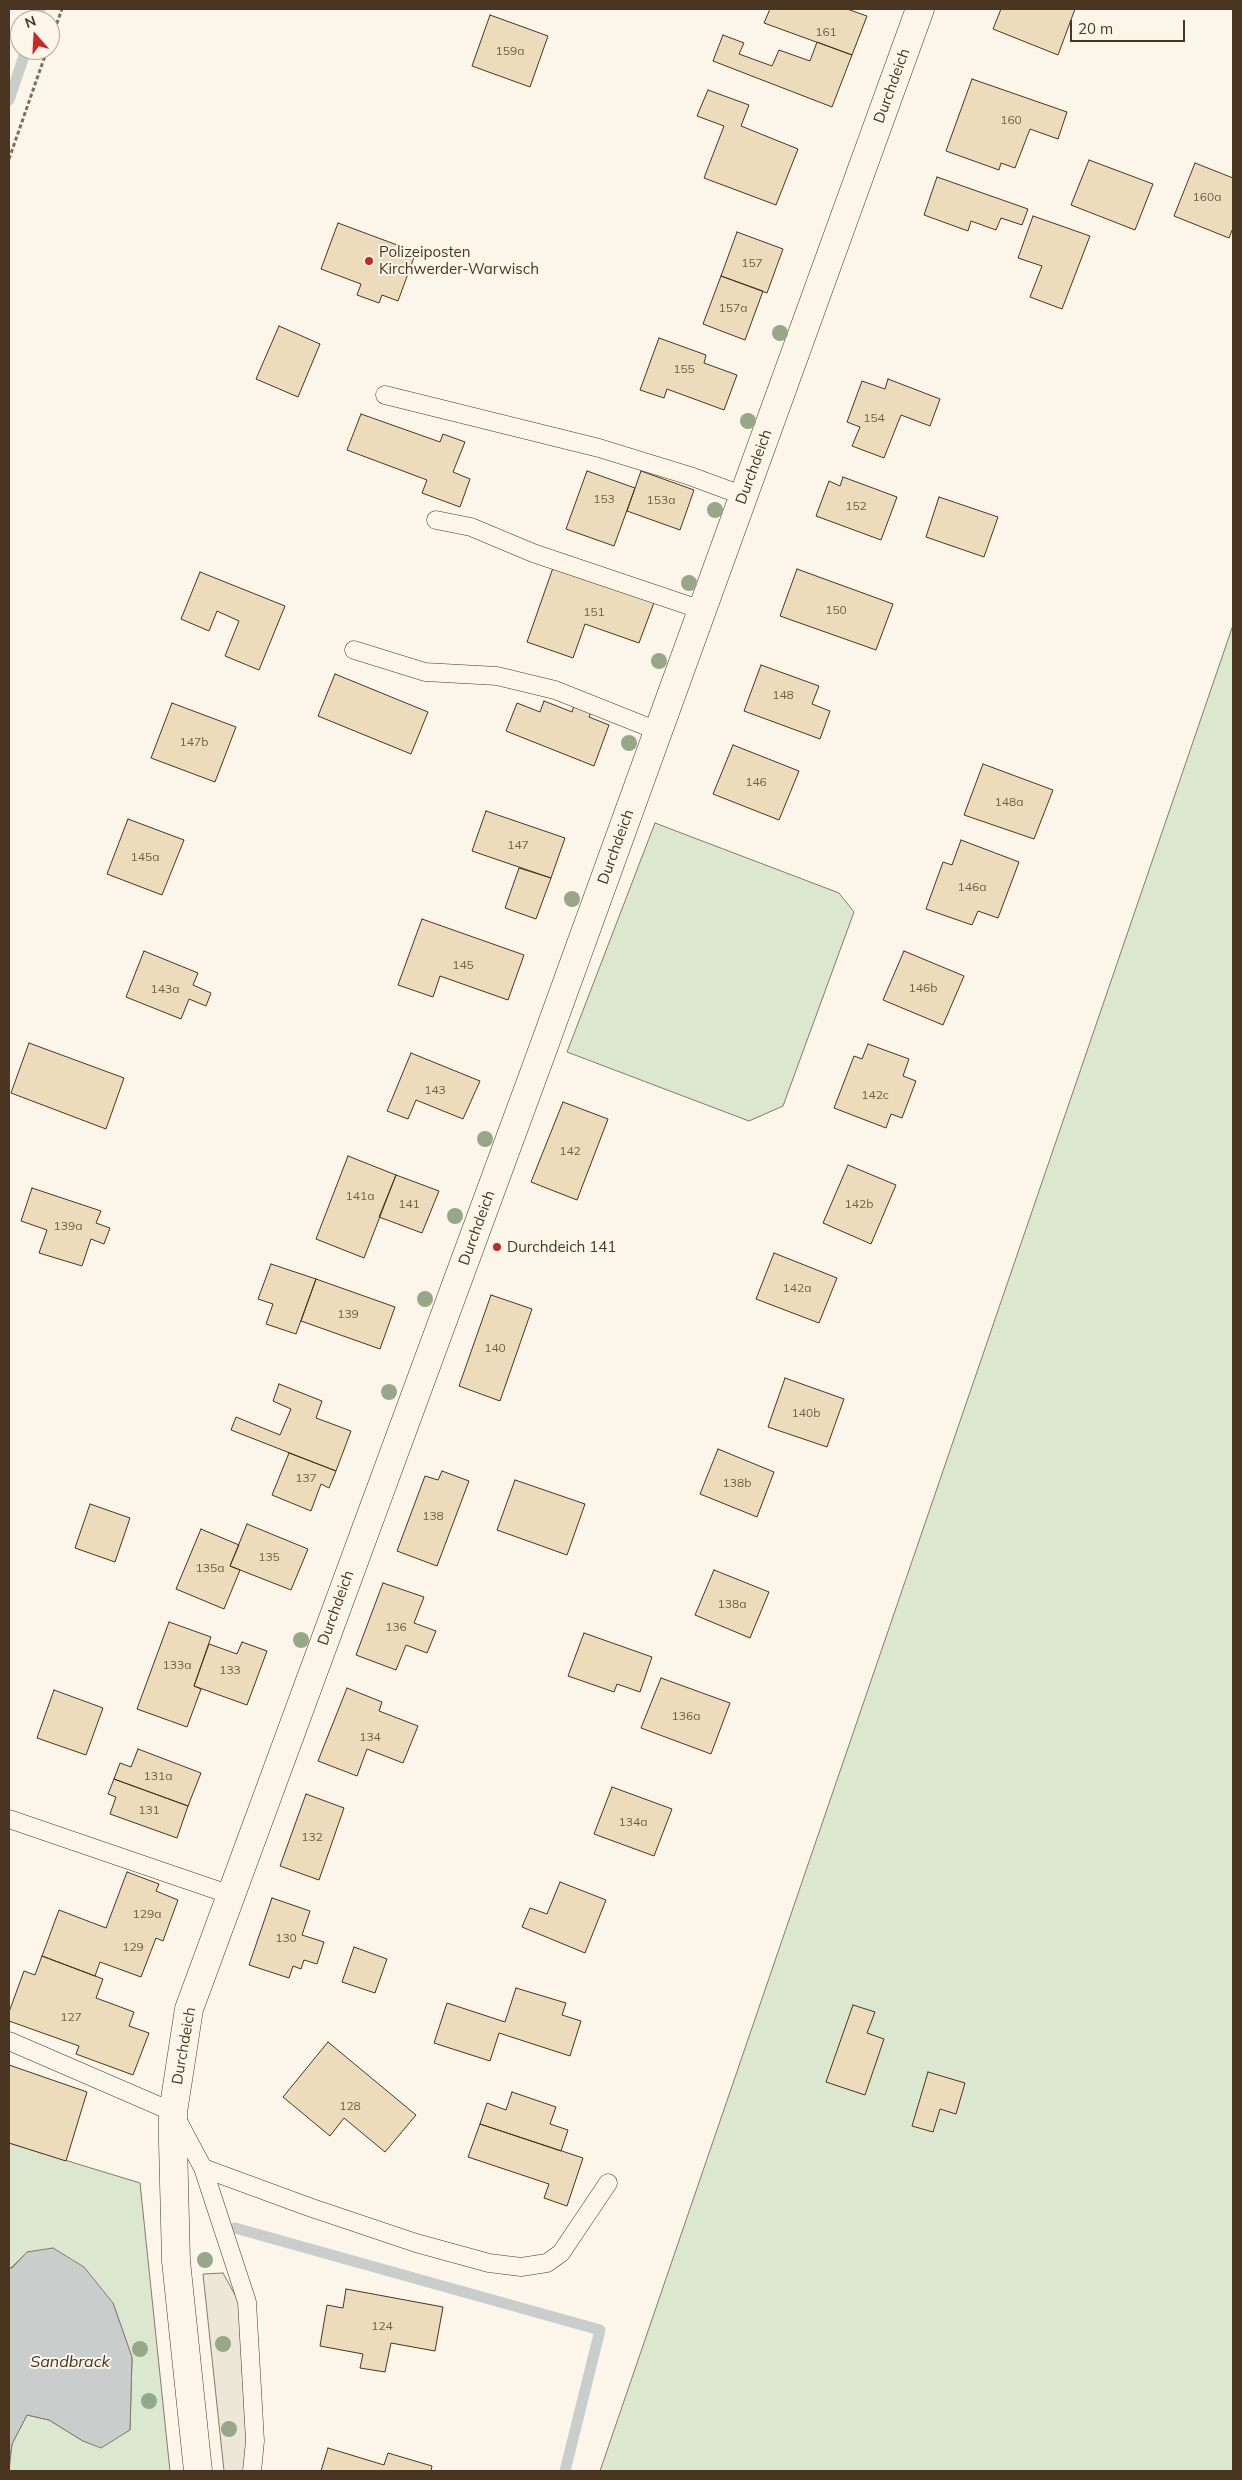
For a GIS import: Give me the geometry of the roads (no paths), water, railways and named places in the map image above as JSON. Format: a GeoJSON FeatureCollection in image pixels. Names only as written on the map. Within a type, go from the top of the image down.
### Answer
{"type":"FeatureCollection","features":[{"type":"Feature","properties":{"kind":"street","name":"Durchdeich"},"geometry":{"type":"LineString","coordinates":[[198,2471],[176,2261],[173,2112],[189,2009],[547,1038],[920,9]]}},
{"type":"Feature","properties":{"kind":"lane"},"geometry":{"type":"LineString","coordinates":[[385,395],[599,448],[690,476],[744,496]]}},
{"type":"Feature","properties":{"kind":"lane"},"geometry":{"type":"LineString","coordinates":[[436,520],[471,527],[533,553],[702,610]]}},
{"type":"Feature","properties":{"kind":"lane"},"geometry":{"type":"LineString","coordinates":[[354,650],[425,672],[497,676],[555,690],[658,731]]}},
{"type":"Feature","properties":{"kind":"lane"},"geometry":{"type":"LineString","coordinates":[[9,1819],[231,1896]]}},
{"type":"Feature","properties":{"kind":"lane"},"geometry":{"type":"LineString","coordinates":[[9,2041],[173,2112],[203,2168],[247,2302],[255,2442],[252,2471]]}},
{"type":"Feature","properties":{"kind":"lane"},"geometry":{"type":"LineString","coordinates":[[203,2168],[309,2207],[416,2243],[489,2263],[520,2267],[547,2264],[561,2252],[608,2183]]}},
{"type":"Feature","properties":{"kind":"water","name":"Sandbrack"},"geometry":{"type":"Polygon","coordinates":[[[53,2248],[84,2267],[113,2303],[132,2357],[130,2430],[101,2448],[83,2441],[49,2420],[27,2415],[12,2444],[9,2462],[9,2268],[12,2268],[27,2252],[53,2248]]]}},
{"type":"Feature","properties":{"kind":"waterway"},"geometry":{"type":"LineString","coordinates":[[9,100],[23,60]]}},
{"type":"Feature","properties":{"kind":"waterway"},"geometry":{"type":"LineString","coordinates":[[235,2228],[600,2330],[565,2471]]}},
{"type":"Feature","properties":{"kind":"place","name":"Polizeiposten Kirchwerder-Warwisch"},"geometry":{"type":"Point","coordinates":[369,261]}},
{"type":"Feature","properties":{"kind":"place","name":"Durchdeich 141"},"geometry":{"type":"Point","coordinates":[497,1247]}}]}
